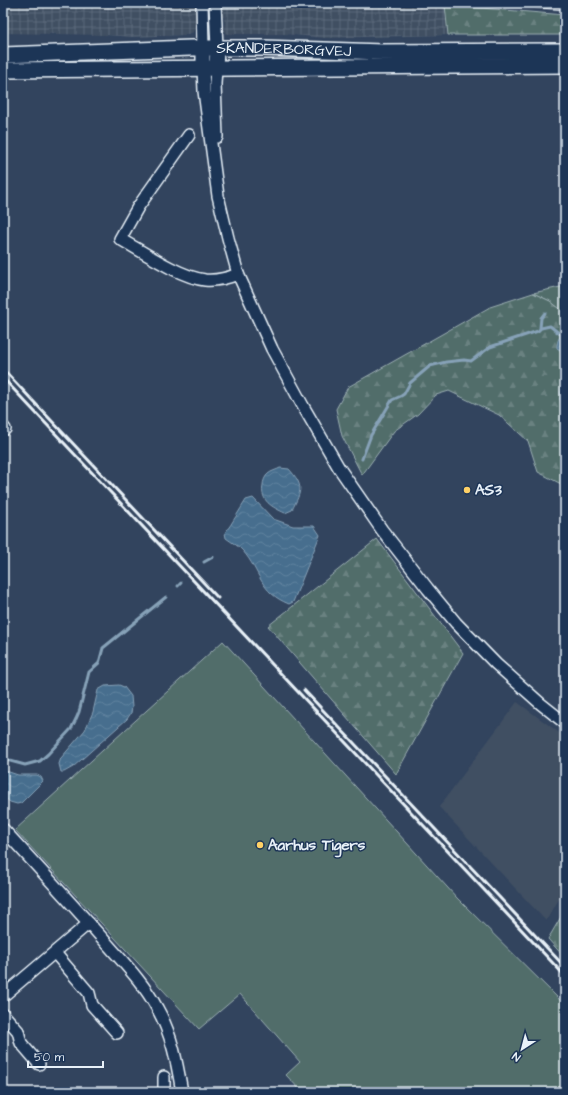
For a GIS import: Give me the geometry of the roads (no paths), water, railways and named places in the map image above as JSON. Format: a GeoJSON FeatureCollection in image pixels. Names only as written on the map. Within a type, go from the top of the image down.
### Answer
{"type":"FeatureCollection","features":[{"type":"Feature","properties":{"kind":"main road","name":"SKANDERBORGVEJ"},"geometry":{"type":"LineString","coordinates":[[3,70],[93,69],[209,58],[350,51],[565,51]]}},
{"type":"Feature","properties":{"kind":"main road","name":"SKANDERBORGVEJ"},"geometry":{"type":"LineString","coordinates":[[3,55],[565,66]]}},
{"type":"Feature","properties":{"kind":"street"},"geometry":{"type":"LineString","coordinates":[[202,3],[209,58],[215,84],[217,147],[215,164]]}},
{"type":"Feature","properties":{"kind":"street"},"geometry":{"type":"LineString","coordinates":[[215,3],[204,91],[215,164],[218,196],[238,274],[272,349],[339,468],[382,530],[428,589],[461,628],[496,664],[565,723]]}},
{"type":"Feature","properties":{"kind":"street"},"geometry":{"type":"LineString","coordinates":[[189,135],[138,207],[120,239],[185,275],[204,280],[216,280],[238,274]]}},
{"type":"Feature","properties":{"kind":"street"},"geometry":{"type":"LineString","coordinates":[[3,829],[136,977],[158,1009],[170,1036],[182,1092]]}},
{"type":"Feature","properties":{"kind":"street"},"geometry":{"type":"LineString","coordinates":[[3,996],[89,923]]}},
{"type":"Feature","properties":{"kind":"street"},"geometry":{"type":"LineString","coordinates":[[55,952],[89,993],[92,1004],[117,1033]]}},
{"type":"Feature","properties":{"kind":"street"},"geometry":{"type":"LineString","coordinates":[[3,1014],[18,1031],[21,1043],[39,1064]]}},
{"type":"Feature","properties":{"kind":"street"},"geometry":{"type":"LineString","coordinates":[[164,1077],[164,1092]]}},
{"type":"Feature","properties":{"kind":"water"},"geometry":{"type":"Polygon","coordinates":[[[565,331],[565,353],[557,348],[557,343],[565,331]]]}},
{"type":"Feature","properties":{"kind":"water"},"geometry":{"type":"Polygon","coordinates":[[[565,369],[565,440],[562,416],[564,409],[560,399],[565,369]]]}},
{"type":"Feature","properties":{"kind":"water"},"geometry":{"type":"Polygon","coordinates":[[[280,468],[289,469],[297,480],[300,488],[298,498],[292,510],[285,513],[268,503],[263,495],[263,482],[266,476],[280,468]]]}},
{"type":"Feature","properties":{"kind":"water"},"geometry":{"type":"Polygon","coordinates":[[[253,498],[273,519],[293,526],[314,526],[320,535],[293,602],[289,604],[272,594],[243,551],[226,538],[225,533],[246,500],[253,498]]]}},
{"type":"Feature","properties":{"kind":"water"},"geometry":{"type":"Polygon","coordinates":[[[119,685],[124,687],[131,696],[131,713],[127,719],[73,767],[61,772],[59,764],[61,758],[85,730],[93,712],[98,690],[105,686],[119,685]]]}},
{"type":"Feature","properties":{"kind":"water"},"geometry":{"type":"Polygon","coordinates":[[[3,770],[18,775],[37,775],[41,777],[43,781],[21,803],[17,804],[10,802],[3,796],[3,770]]]}},
{"type":"Feature","properties":{"kind":"waterway"},"geometry":{"type":"LineString","coordinates":[[540,328],[541,318],[545,313]]}},
{"type":"Feature","properties":{"kind":"waterway"},"geometry":{"type":"LineString","coordinates":[[362,459],[371,435],[392,400],[404,394],[410,383],[430,366],[446,362],[464,360],[471,361],[490,347],[550,326],[565,338]]}},
{"type":"Feature","properties":{"kind":"waterway"},"geometry":{"type":"LineString","coordinates":[[204,562],[213,557]]}},
{"type":"Feature","properties":{"kind":"waterway"},"geometry":{"type":"LineString","coordinates":[[178,586],[181,583]]}},
{"type":"Feature","properties":{"kind":"waterway"},"geometry":{"type":"LineString","coordinates":[[3,759],[25,765],[40,761],[48,754],[71,729],[79,712],[89,672],[99,663],[103,648],[166,597]]}},
{"type":"Feature","properties":{"kind":"tram line"},"geometry":{"type":"LineString","coordinates":[[478,3],[565,10]]}},
{"type":"Feature","properties":{"kind":"railway"},"geometry":{"type":"LineString","coordinates":[[3,369],[218,598]]}},
{"type":"Feature","properties":{"kind":"railway"},"geometry":{"type":"LineString","coordinates":[[3,378],[565,976]]}},
{"type":"Feature","properties":{"kind":"railway"},"geometry":{"type":"LineString","coordinates":[[304,690],[565,967]]}},
{"type":"Feature","properties":{"kind":"place","name":"AS3"},"geometry":{"type":"Point","coordinates":[467,490]}},
{"type":"Feature","properties":{"kind":"place","name":"Aarhus Tigers"},"geometry":{"type":"Point","coordinates":[260,845]}}]}
